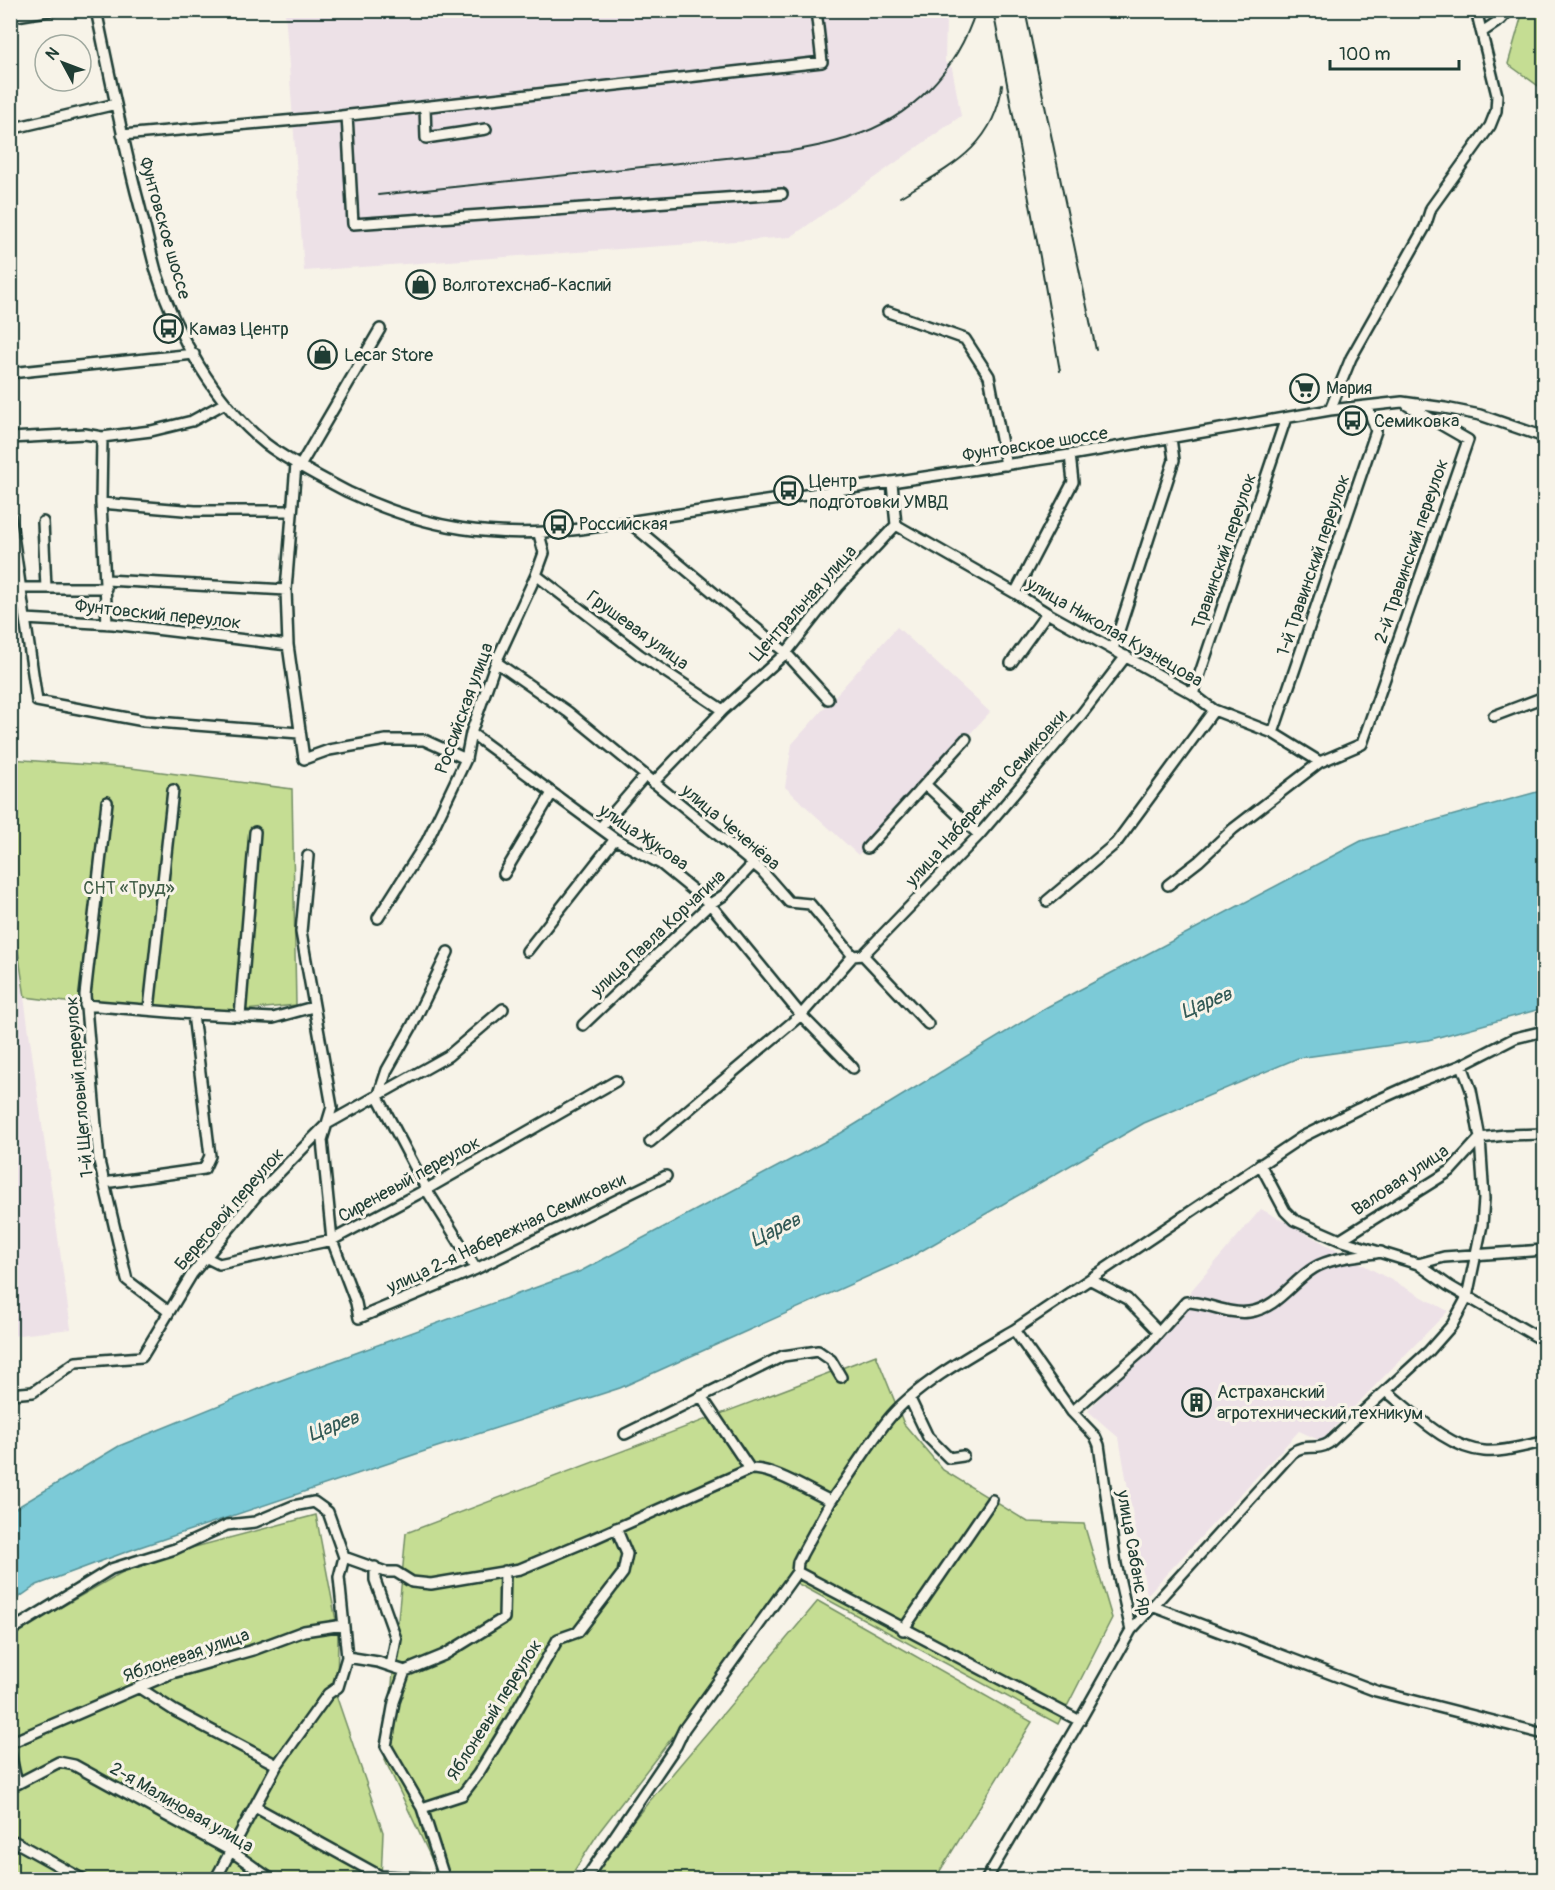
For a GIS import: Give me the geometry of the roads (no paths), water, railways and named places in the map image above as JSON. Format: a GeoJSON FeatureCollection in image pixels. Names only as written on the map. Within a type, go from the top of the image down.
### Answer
{"type":"FeatureCollection","features":[{"type":"Feature","properties":{"kind":"street"},"geometry":{"type":"LineString","coordinates":[[10,17],[53,10]]}},
{"type":"Feature","properties":{"kind":"street","name":"Фунтовское шоссе"},"geometry":{"type":"LineString","coordinates":[[96,10],[122,135],[156,271],[176,324],[205,376],[225,403],[266,444],[298,465],[370,502],[418,520],[485,533],[539,534],[630,523],[892,483],[1330,410],[1402,402],[1480,415],[1545,437]]}},
{"type":"Feature","properties":{"kind":"street"},"geometry":{"type":"LineString","coordinates":[[122,135],[347,115],[822,62],[816,10]]}},
{"type":"Feature","properties":{"kind":"street"},"geometry":{"type":"LineString","coordinates":[[1330,410],[1351,358],[1425,227],[1431,208],[1490,126],[1496,111],[1497,95],[1476,10]]}},
{"type":"Feature","properties":{"kind":"street"},"geometry":{"type":"LineString","coordinates":[[1482,32],[1500,20],[1509,10]]}},
{"type":"Feature","properties":{"kind":"street"},"geometry":{"type":"LineString","coordinates":[[10,129],[116,104]]}},
{"type":"Feature","properties":{"kind":"street"},"geometry":{"type":"LineString","coordinates":[[425,106],[426,138],[486,129]]}},
{"type":"Feature","properties":{"kind":"street"},"geometry":{"type":"LineString","coordinates":[[347,115],[353,224],[782,194]]}},
{"type":"Feature","properties":{"kind":"street"},"geometry":{"type":"LineString","coordinates":[[888,312],[965,339],[989,376],[1006,465]]}},
{"type":"Feature","properties":{"kind":"street"},"geometry":{"type":"LineString","coordinates":[[380,329],[298,465],[291,512],[286,590],[288,645],[304,759],[329,750],[386,740],[424,740],[466,759]]}},
{"type":"Feature","properties":{"kind":"street"},"geometry":{"type":"LineString","coordinates":[[10,373],[194,354]]}},
{"type":"Feature","properties":{"kind":"street","name":"2-й Травинский переулок"},"geometry":{"type":"LineString","coordinates":[[1320,762],[1362,744],[1468,440],[1402,402]]}},
{"type":"Feature","properties":{"kind":"street"},"geometry":{"type":"LineString","coordinates":[[10,438],[85,434],[102,437],[151,431],[192,421],[225,403]]}},
{"type":"Feature","properties":{"kind":"street","name":"1-й Травинский переулок"},"geometry":{"type":"LineString","coordinates":[[1273,733],[1376,431],[1368,407]]}},
{"type":"Feature","properties":{"kind":"street","name":"Травинский переулок"},"geometry":{"type":"LineString","coordinates":[[1193,694],[1286,418]]}},
{"type":"Feature","properties":{"kind":"street"},"geometry":{"type":"LineString","coordinates":[[102,437],[100,503],[107,624]]}},
{"type":"Feature","properties":{"kind":"street"},"geometry":{"type":"LineString","coordinates":[[1113,649],[1174,460],[1171,438]]}},
{"type":"Feature","properties":{"kind":"street"},"geometry":{"type":"LineString","coordinates":[[1015,592],[1073,482],[1070,455]]}},
{"type":"Feature","properties":{"kind":"street"},"geometry":{"type":"LineString","coordinates":[[892,483],[896,525]]}},
{"type":"Feature","properties":{"kind":"street"},"geometry":{"type":"LineString","coordinates":[[100,503],[195,512],[291,512]]}},
{"type":"Feature","properties":{"kind":"street"},"geometry":{"type":"LineString","coordinates":[[10,515],[37,701],[144,721],[299,733]]}},
{"type":"Feature","properties":{"kind":"street"},"geometry":{"type":"LineString","coordinates":[[43,522],[46,588]]}},
{"type":"Feature","properties":{"kind":"street"},"geometry":{"type":"LineString","coordinates":[[630,523],[786,653],[828,699]]}},
{"type":"Feature","properties":{"kind":"street","name":"улица Николая Кузнецова"},"geometry":{"type":"LineString","coordinates":[[896,525],[1015,592],[1047,613],[1193,694],[1214,710],[1273,733],[1320,762]]}},
{"type":"Feature","properties":{"kind":"street","name":"Центральная улица"},"geometry":{"type":"LineString","coordinates":[[653,783],[723,710],[786,653],[838,587],[896,525]]}},
{"type":"Feature","properties":{"kind":"street","name":"Российская улица"},"geometry":{"type":"LineString","coordinates":[[378,918],[427,841],[466,759],[471,733],[496,662],[544,553],[539,534]]}},
{"type":"Feature","properties":{"kind":"street","name":"Грушевая улица"},"geometry":{"type":"LineString","coordinates":[[536,575],[640,655],[723,710]]}},
{"type":"Feature","properties":{"kind":"street"},"geometry":{"type":"LineString","coordinates":[[21,588],[106,584],[286,590]]}},
{"type":"Feature","properties":{"kind":"street"},"geometry":{"type":"LineString","coordinates":[[1011,663],[1047,613]]}},
{"type":"Feature","properties":{"kind":"street","name":"Фунтовский переулок"},"geometry":{"type":"LineString","coordinates":[[26,620],[107,624],[288,645]]}},
{"type":"Feature","properties":{"kind":"street","name":"улица Набережная Семиковки"},"geometry":{"type":"LineString","coordinates":[[863,955],[979,835],[1082,715],[1126,656]]}},
{"type":"Feature","properties":{"kind":"street","name":"улица Чеченёва"},"geometry":{"type":"LineString","coordinates":[[496,662],[568,712],[753,864],[789,902],[810,904],[853,956]]}},
{"type":"Feature","properties":{"kind":"street"},"geometry":{"type":"LineString","coordinates":[[1494,716],[1545,697]]}},
{"type":"Feature","properties":{"kind":"street"},"geometry":{"type":"LineString","coordinates":[[1047,901],[1116,843],[1214,710]]}},
{"type":"Feature","properties":{"kind":"street","name":"улица Жукова"},"geometry":{"type":"LineString","coordinates":[[471,733],[600,828],[661,864],[710,904],[801,1015],[853,1068]]}},
{"type":"Feature","properties":{"kind":"street"},"geometry":{"type":"LineString","coordinates":[[867,848],[966,740]]}},
{"type":"Feature","properties":{"kind":"street"},"geometry":{"type":"LineString","coordinates":[[1168,885],[1199,861],[1233,829],[1320,762]]}},
{"type":"Feature","properties":{"kind":"street"},"geometry":{"type":"LineString","coordinates":[[600,828],[645,776]]}},
{"type":"Feature","properties":{"kind":"street"},"geometry":{"type":"LineString","coordinates":[[925,784],[979,835]]}},
{"type":"Feature","properties":{"kind":"street"},"geometry":{"type":"LineString","coordinates":[[149,1010],[173,790]]}},
{"type":"Feature","properties":{"kind":"street"},"geometry":{"type":"LineString","coordinates":[[504,874],[552,793]]}},
{"type":"Feature","properties":{"kind":"street","name":"1-й Щегловый переулок"},"geometry":{"type":"LineString","coordinates":[[107,802],[85,1005],[99,1161],[128,1280],[169,1312]]}},
{"type":"Feature","properties":{"kind":"street"},"geometry":{"type":"LineString","coordinates":[[240,1016],[255,832]]}},
{"type":"Feature","properties":{"kind":"street"},"geometry":{"type":"LineString","coordinates":[[527,951],[615,838]]}},
{"type":"Feature","properties":{"kind":"street"},"geometry":{"type":"LineString","coordinates":[[308,856],[301,932],[332,1107],[322,1140],[332,1240]]}},
{"type":"Feature","properties":{"kind":"street","name":"улица Павла Корчагина"},"geometry":{"type":"LineString","coordinates":[[584,1026],[710,904],[724,896],[753,864]]}},
{"type":"Feature","properties":{"kind":"street"},"geometry":{"type":"LineString","coordinates":[[448,952],[412,1026],[387,1070],[378,1097],[427,1189],[477,1269]]}},
{"type":"Feature","properties":{"kind":"street"},"geometry":{"type":"LineString","coordinates":[[650,1142],[801,1015],[853,956],[863,955],[928,1024]]}},
{"type":"Feature","properties":{"kind":"street"},"geometry":{"type":"LineString","coordinates":[[85,1005],[273,1018],[314,1007]]}},
{"type":"Feature","properties":{"kind":"street"},"geometry":{"type":"LineString","coordinates":[[327,1124],[448,1056],[503,1009]]}},
{"type":"Feature","properties":{"kind":"street"},"geometry":{"type":"LineString","coordinates":[[104,1183],[204,1169],[210,1156],[193,1014]]}},
{"type":"Feature","properties":{"kind":"street"},"geometry":{"type":"LineString","coordinates":[[585,1880],[676,1746],[684,1729],[797,1572],[798,1562],[831,1501],[887,1421],[910,1399],[964,1358],[1014,1330],[1091,1280],[1302,1137],[1418,1082],[1462,1065],[1515,1038],[1545,1031]]}},
{"type":"Feature","properties":{"kind":"street"},"geometry":{"type":"LineString","coordinates":[[1131,1630],[1292,1453],[1299,1447],[1323,1447],[1430,1351],[1452,1325],[1467,1297],[1482,1225],[1484,1199],[1480,1138],[1471,1090],[1462,1065]]}},
{"type":"Feature","properties":{"kind":"street","name":"Сиреневый переулок"},"geometry":{"type":"LineString","coordinates":[[205,1257],[219,1264],[332,1240],[616,1082]]}},
{"type":"Feature","properties":{"kind":"street","name":"Береговой переулок"},"geometry":{"type":"LineString","coordinates":[[10,1394],[33,1392],[76,1362],[142,1358],[192,1274],[205,1257],[258,1194],[327,1124]]}},
{"type":"Feature","properties":{"kind":"street"},"geometry":{"type":"LineString","coordinates":[[1480,1138],[1545,1134]]}},
{"type":"Feature","properties":{"kind":"street","name":"Валовая улица"},"geometry":{"type":"LineString","coordinates":[[1340,1240],[1450,1171],[1480,1138]]}},
{"type":"Feature","properties":{"kind":"street"},"geometry":{"type":"LineString","coordinates":[[1260,1164],[1285,1211],[1294,1221],[1340,1240],[1418,1264],[1467,1297],[1545,1341]]}},
{"type":"Feature","properties":{"kind":"street","name":"улица 2-я Набережная Семиковки"},"geometry":{"type":"LineString","coordinates":[[332,1240],[356,1303],[359,1318],[477,1269],[666,1176]]}},
{"type":"Feature","properties":{"kind":"street"},"geometry":{"type":"LineString","coordinates":[[1418,1264],[1444,1257],[1545,1250]]}},
{"type":"Feature","properties":{"kind":"street"},"geometry":{"type":"LineString","coordinates":[[1072,1412],[1144,1349],[1186,1302],[1238,1312],[1250,1312],[1277,1300],[1308,1272],[1324,1263],[1381,1252]]}},
{"type":"Feature","properties":{"kind":"street"},"geometry":{"type":"LineString","coordinates":[[1091,1280],[1127,1299],[1160,1332]]}},
{"type":"Feature","properties":{"kind":"street","name":"улица Сабанс Яр"},"geometry":{"type":"LineString","coordinates":[[986,1880],[1131,1630],[1116,1564],[1101,1453],[1095,1436],[1072,1412],[1014,1330]]}},
{"type":"Feature","properties":{"kind":"street"},"geometry":{"type":"LineString","coordinates":[[625,1434],[783,1356],[818,1351],[831,1360],[841,1377]]}},
{"type":"Feature","properties":{"kind":"street"},"geometry":{"type":"LineString","coordinates":[[1386,1391],[1449,1439],[1467,1447],[1485,1451],[1545,1442]]}},
{"type":"Feature","properties":{"kind":"street"},"geometry":{"type":"LineString","coordinates":[[701,1396],[750,1469]]}},
{"type":"Feature","properties":{"kind":"street"},"geometry":{"type":"LineString","coordinates":[[910,1399],[928,1437],[949,1458],[963,1456]]}},
{"type":"Feature","properties":{"kind":"street"},"geometry":{"type":"LineString","coordinates":[[344,1557],[386,1572],[396,1572],[412,1582],[431,1584],[520,1569],[750,1469],[772,1473],[831,1501]]}},
{"type":"Feature","properties":{"kind":"street"},"geometry":{"type":"LineString","coordinates":[[903,1630],[992,1500]]}},
{"type":"Feature","properties":{"kind":"street"},"geometry":{"type":"LineString","coordinates":[[10,1631],[111,1569],[175,1549],[227,1524],[255,1522],[293,1506],[314,1502],[328,1512],[344,1557],[339,1577],[347,1657],[338,1687],[327,1694],[278,1765],[215,1880]]}},
{"type":"Feature","properties":{"kind":"street","name":"Яблоневый переулок"},"geometry":{"type":"LineString","coordinates":[[422,1808],[462,1795],[507,1726],[558,1639],[578,1632],[623,1573],[627,1554],[616,1528]]}},
{"type":"Feature","properties":{"kind":"street"},"geometry":{"type":"LineString","coordinates":[[375,1567],[375,1580],[396,1639],[392,1666]]}},
{"type":"Feature","properties":{"kind":"street"},"geometry":{"type":"LineString","coordinates":[[347,1657],[378,1662],[405,1671],[444,1655],[504,1618],[505,1571]]}},
{"type":"Feature","properties":{"kind":"street"},"geometry":{"type":"LineString","coordinates":[[797,1572],[903,1630],[1080,1721]]}},
{"type":"Feature","properties":{"kind":"street"},"geometry":{"type":"LineString","coordinates":[[1152,1606],[1376,1690],[1545,1734]]}},
{"type":"Feature","properties":{"kind":"street","name":"Яблоневая улица"},"geometry":{"type":"LineString","coordinates":[[10,1743],[172,1673],[253,1650],[304,1631],[343,1625]]}},
{"type":"Feature","properties":{"kind":"street"},"geometry":{"type":"LineString","coordinates":[[255,1807],[379,1878],[444,1879],[422,1808],[386,1746],[394,1702],[405,1671]]}},
{"type":"Feature","properties":{"kind":"street"},"geometry":{"type":"LineString","coordinates":[[138,1687],[175,1711],[278,1765]]}},
{"type":"Feature","properties":{"kind":"street"},"geometry":{"type":"LineString","coordinates":[[10,1752],[14,1784]]}},
{"type":"Feature","properties":{"kind":"street","name":"2-я Малиновая улица"},"geometry":{"type":"LineString","coordinates":[[14,1784],[59,1762],[74,1765],[231,1851],[272,1880]]}},
{"type":"Feature","properties":{"kind":"street"},"geometry":{"type":"LineString","coordinates":[[10,1839],[84,1880]]}},
{"type":"Feature","properties":{"kind":"water","name":"Царев"},"geometry":{"type":"Polygon","coordinates":[[[1544,790],[1544,1008],[1428,1040],[1298,1058],[1144,1123],[909,1258],[620,1388],[134,1549],[37,1585],[11,1603],[11,1511],[119,1446],[276,1382],[581,1271],[841,1133],[1047,1007],[1361,841],[1544,790]]]}},
{"type":"Feature","properties":{"kind":"railway"},"geometry":{"type":"LineString","coordinates":[[378,195],[792,151],[844,139],[873,129],[893,118],[929,89],[957,53],[976,10]]}},
{"type":"Feature","properties":{"kind":"railway"},"geometry":{"type":"LineString","coordinates":[[993,10],[1060,371]]}},
{"type":"Feature","properties":{"kind":"railway"},"geometry":{"type":"LineString","coordinates":[[1025,10],[1096,350]]}},
{"type":"Feature","properties":{"kind":"railway"},"geometry":{"type":"LineString","coordinates":[[900,197],[952,165],[979,140],[990,125],[998,106],[1002,85]]}},
{"type":"Feature","properties":{"kind":"railway"},"geometry":{"type":"LineString","coordinates":[[10,1218],[12,1240]]}},
{"type":"Feature","properties":{"kind":"place","name":"Волготехснаб-Каспий"},"geometry":{"type":"Point","coordinates":[421,285]}},
{"type":"Feature","properties":{"kind":"place","name":"Камаз Центр"},"geometry":{"type":"Point","coordinates":[168,329]}},
{"type":"Feature","properties":{"kind":"place","name":"Lecar Store"},"geometry":{"type":"Point","coordinates":[323,355]}},
{"type":"Feature","properties":{"kind":"place","name":"Мария"},"geometry":{"type":"Point","coordinates":[1305,388]}},
{"type":"Feature","properties":{"kind":"place","name":"Семиковка"},"geometry":{"type":"Point","coordinates":[1353,421]}},
{"type":"Feature","properties":{"kind":"place","name":"Центр подготовки УМВД"},"geometry":{"type":"Point","coordinates":[788,491]}},
{"type":"Feature","properties":{"kind":"place","name":"Российская"},"geometry":{"type":"Point","coordinates":[558,524]}},
{"type":"Feature","properties":{"kind":"place","name":"Астраханский агротехнический техникум"},"geometry":{"type":"Point","coordinates":[1196,1402]}},
{"type":"Feature","properties":{"kind":"park label","name":"СНТ «Труд»"},"geometry":{"type":"Point","coordinates":[129,888]}}]}
